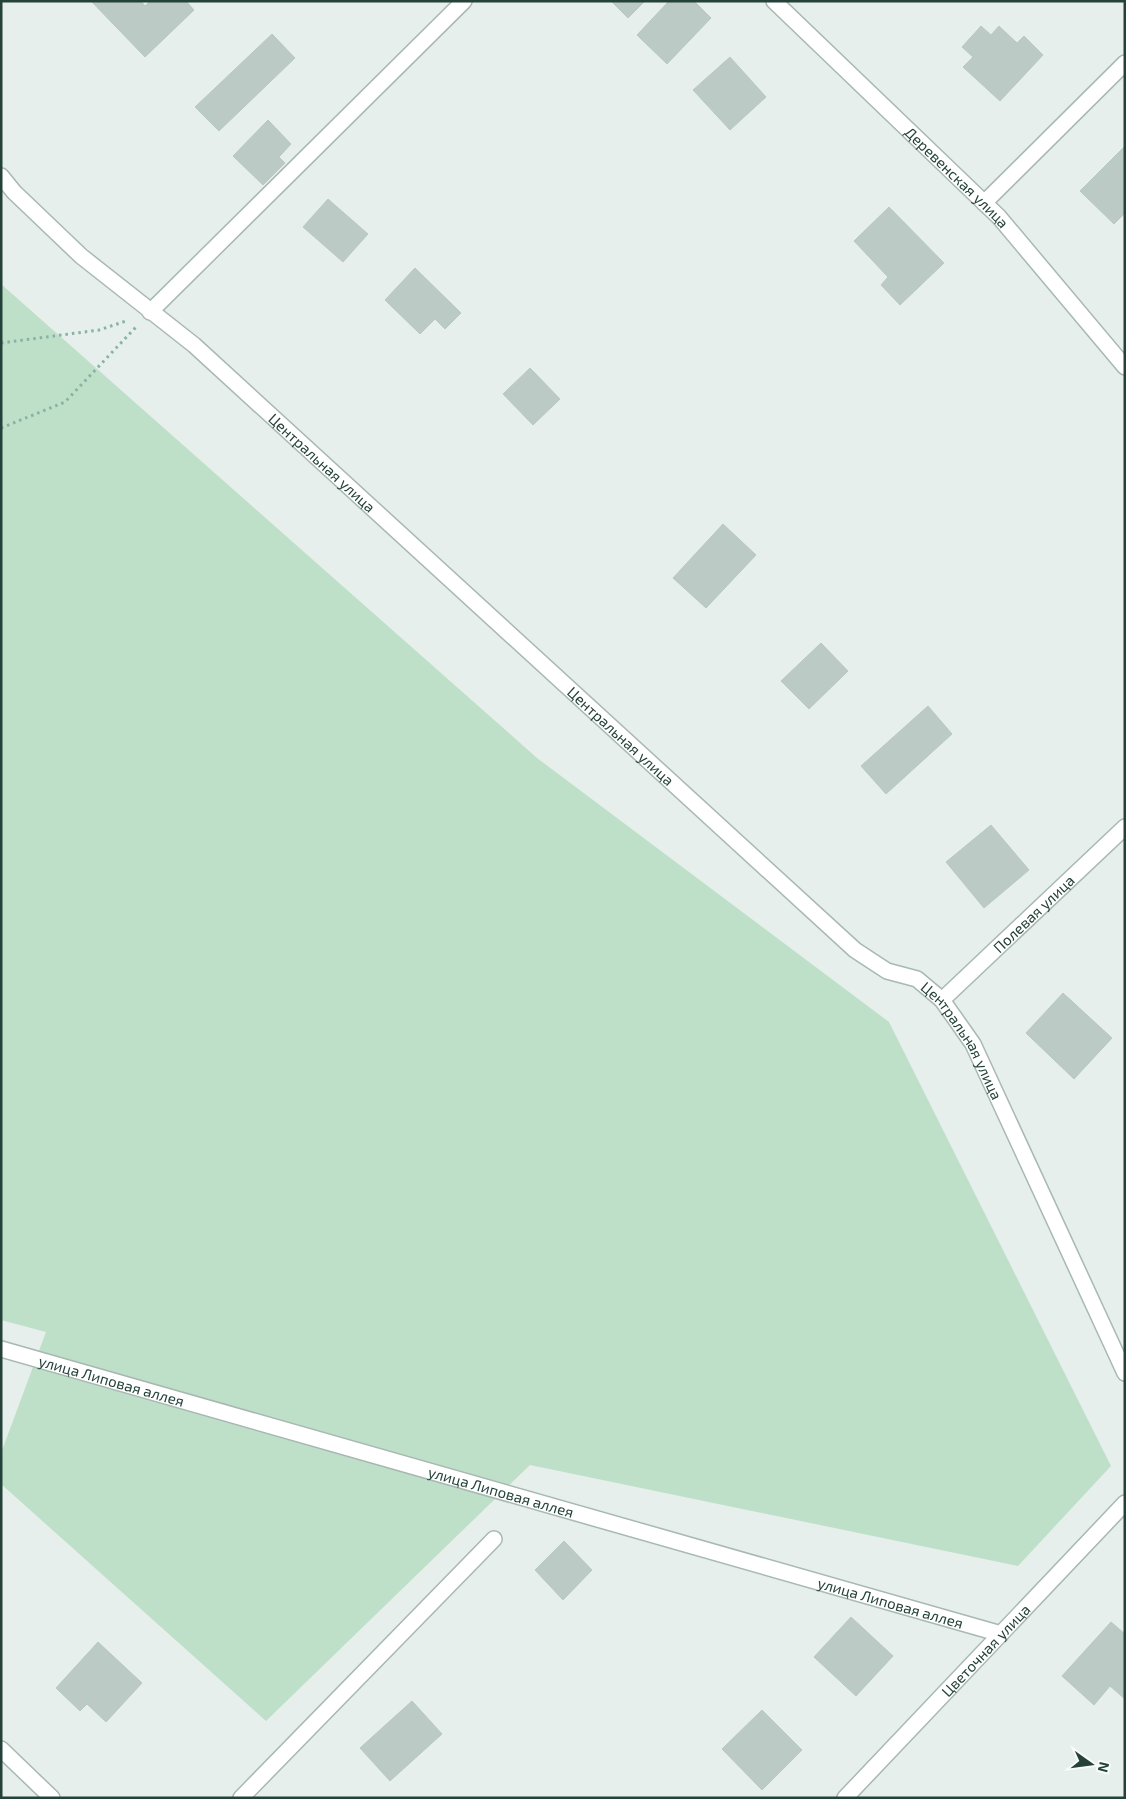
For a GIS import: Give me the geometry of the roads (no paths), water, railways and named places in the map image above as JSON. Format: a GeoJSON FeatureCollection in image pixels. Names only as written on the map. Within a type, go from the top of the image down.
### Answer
{"type":"FeatureCollection","features":[{"type":"Feature","properties":{"kind":"street"},"geometry":{"type":"LineString","coordinates":[[150,312],[464,1]]}},
{"type":"Feature","properties":{"kind":"street","name":"Деревенская улица"},"geometry":{"type":"LineString","coordinates":[[774,1],[999,217],[1125,367]]}},
{"type":"Feature","properties":{"kind":"street"},"geometry":{"type":"LineString","coordinates":[[984,203],[1125,62]]}},
{"type":"Feature","properties":{"kind":"street","name":"Центральная улица"},"geometry":{"type":"LineString","coordinates":[[1,176],[14,192],[81,256],[194,345],[855,950],[887,971],[917,979],[942,1000],[973,1044],[1125,1373]]}},
{"type":"Feature","properties":{"kind":"street","name":"Полевая улица"},"geometry":{"type":"LineString","coordinates":[[942,1000],[1125,827]]}},
{"type":"Feature","properties":{"kind":"street","name":"улица Липовая аллея"},"geometry":{"type":"LineString","coordinates":[[1,1349],[1000,1634]]}},
{"type":"Feature","properties":{"kind":"street","name":"Цветочная улица"},"geometry":{"type":"LineString","coordinates":[[845,1798],[1125,1503]]}},
{"type":"Feature","properties":{"kind":"street"},"geometry":{"type":"LineString","coordinates":[[241,1798],[494,1539]]}},
{"type":"Feature","properties":{"kind":"street"},"geometry":{"type":"LineString","coordinates":[[1,1749],[52,1798]]}}]}
